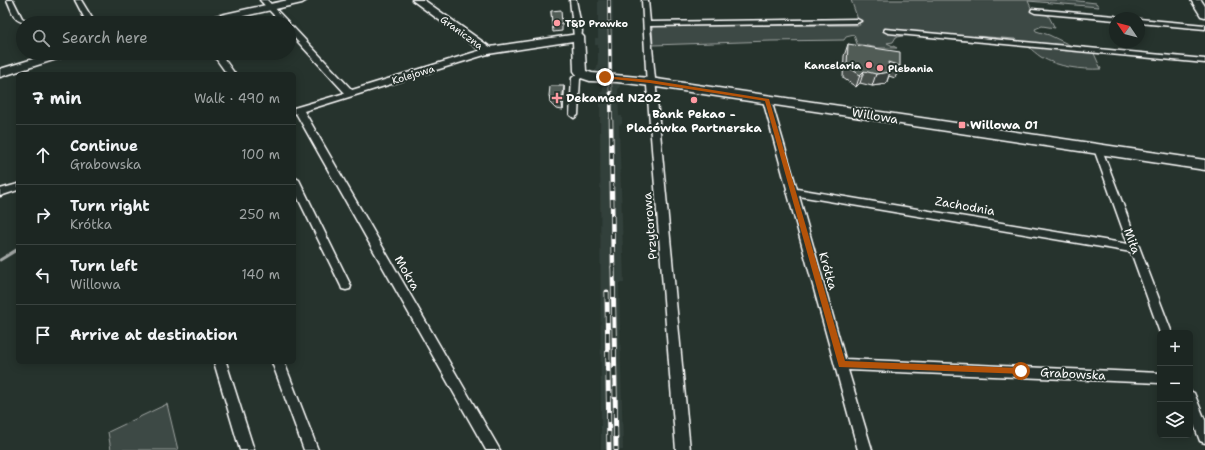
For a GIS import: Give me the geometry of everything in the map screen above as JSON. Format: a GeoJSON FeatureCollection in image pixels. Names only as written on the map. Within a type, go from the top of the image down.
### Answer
{"type":"FeatureCollection","features":[{"type":"Feature","properties":{"kind":"street"},"geometry":{"type":"LineString","coordinates":[[10,0],[18,16]]}},
{"type":"Feature","properties":{"kind":"street"},"geometry":{"type":"LineString","coordinates":[[78,0],[87,16]]}},
{"type":"Feature","properties":{"kind":"street"},"geometry":{"type":"LineString","coordinates":[[223,16],[267,4],[302,0]]}},
{"type":"Feature","properties":{"kind":"street","name":"Graniczna"},"geometry":{"type":"LineString","coordinates":[[417,0],[488,51]]}},
{"type":"Feature","properties":{"kind":"street"},"geometry":{"type":"LineString","coordinates":[[573,0],[578,41],[579,69],[582,74],[576,78],[574,115]]}},
{"type":"Feature","properties":{"kind":"street","name":"Przytorowa"},"geometry":{"type":"LineString","coordinates":[[645,0],[650,82],[683,450]]}},
{"type":"Feature","properties":{"kind":"street"},"geometry":{"type":"LineString","coordinates":[[1196,0],[1205,14]]}},
{"type":"Feature","properties":{"kind":"street"},"geometry":{"type":"LineString","coordinates":[[267,4],[278,16]]}},
{"type":"Feature","properties":{"kind":"street"},"geometry":{"type":"LineString","coordinates":[[1035,11],[1109,17]]}},
{"type":"Feature","properties":{"kind":"street"},"geometry":{"type":"LineString","coordinates":[[647,24],[857,21]]}},
{"type":"Feature","properties":{"kind":"street"},"geometry":{"type":"LineString","coordinates":[[1145,21],[1205,26]]}},
{"type":"Feature","properties":{"kind":"street"},"geometry":{"type":"LineString","coordinates":[[888,31],[1205,61]]}},
{"type":"Feature","properties":{"kind":"street"},"geometry":{"type":"LineString","coordinates":[[296,35],[350,93]]}},
{"type":"Feature","properties":{"kind":"street","name":"Kolejowa"},"geometry":{"type":"LineString","coordinates":[[297,110],[488,51],[578,41]]}},
{"type":"Feature","properties":{"kind":"street"},"geometry":{"type":"LineString","coordinates":[[0,73],[35,60]]}},
{"type":"Feature","properties":{"kind":"street"},"geometry":{"type":"LineString","coordinates":[[221,60],[230,72]]}},
{"type":"Feature","properties":{"kind":"street","name":"Willowa"},"geometry":{"type":"LineString","coordinates":[[582,74],[590,77],[618,78],[650,82],[1205,165]]}},
{"type":"Feature","properties":{"kind":"street","name":"Krótka"},"geometry":{"type":"LineString","coordinates":[[767,100],[865,450]]}},
{"type":"Feature","properties":{"kind":"street","name":"Mokra"},"geometry":{"type":"LineString","coordinates":[[297,110],[493,450]]}},
{"type":"Feature","properties":{"kind":"street","name":"Miła"},"geometry":{"type":"LineString","coordinates":[[1098,149],[1165,330]]}},
{"type":"Feature","properties":{"kind":"street"},"geometry":{"type":"LineString","coordinates":[[296,184],[346,286]]}},
{"type":"Feature","properties":{"kind":"street"},"geometry":{"type":"LineString","coordinates":[[0,193],[16,188]]}},
{"type":"Feature","properties":{"kind":"street","name":"Zachodnia"},"geometry":{"type":"LineString","coordinates":[[791,190],[1135,248]]}},
{"type":"Feature","properties":{"kind":"street"},"geometry":{"type":"LineString","coordinates":[[221,364],[247,450]]}},
{"type":"Feature","properties":{"kind":"street"},"geometry":{"type":"LineString","coordinates":[[279,364],[311,450]]}},
{"type":"Feature","properties":{"kind":"street","name":"Grabowska"},"geometry":{"type":"LineString","coordinates":[[842,364],[1157,378]]}},
{"type":"Feature","properties":{"kind":"street"},"geometry":{"type":"LineString","coordinates":[[1192,402],[1205,437]]}},
{"type":"Feature","properties":{"kind":"shaded area"},"geometry":{"type":"Polygon","coordinates":[[[598,0],[613,0],[613,74],[594,72],[597,68],[598,60],[598,45],[595,45],[595,38],[598,38],[598,0]]]}},
{"type":"Feature","properties":{"kind":"shaded area"},"geometry":{"type":"Polygon","coordinates":[[[851,0],[1070,0],[1096,3],[1099,7],[1028,1],[1033,12],[1048,15],[1055,28],[1042,26],[1035,29],[1036,31],[1049,35],[1074,47],[1092,49],[1101,69],[1078,68],[1055,63],[1041,57],[1019,40],[974,36],[974,42],[910,35],[896,37],[893,42],[887,43],[897,48],[878,48],[857,44],[854,35],[846,37],[844,40],[653,45],[652,26],[860,25],[851,0]]]}},
{"type":"Feature","properties":{"kind":"shaded area"},"geometry":{"type":"Polygon","coordinates":[[[603,81],[622,82],[618,90],[619,116],[622,116],[622,124],[619,125],[624,283],[619,283],[623,450],[601,450],[600,93],[603,91],[603,81]]]}},
{"type":"Feature","properties":{"kind":"shaded area"},"geometry":{"type":"Polygon","coordinates":[[[167,404],[178,450],[111,450],[108,432],[167,404]]]}},
{"type":"Feature","properties":{"kind":"building"},"geometry":{"type":"Polygon","coordinates":[[[561,10],[562,24],[552,25],[551,11],[561,10]]]}},
{"type":"Feature","properties":{"kind":"building"},"geometry":{"type":"Polygon","coordinates":[[[848,44],[900,52],[900,66],[888,62],[890,72],[876,74],[864,71],[860,75],[847,66],[848,44]]]}},
{"type":"Feature","properties":{"kind":"building"},"geometry":{"type":"Polygon","coordinates":[[[550,86],[564,86],[562,103],[556,103],[549,96],[550,86]]]}},
{"type":"Feature","properties":{"kind":"waterway"},"geometry":{"type":"LineString","coordinates":[[0,260],[16,250]]}},
{"type":"Feature","properties":{"kind":"railway"},"geometry":{"type":"LineString","coordinates":[[609,0],[611,120]]}},
{"type":"Feature","properties":{"kind":"railway"},"geometry":{"type":"LineString","coordinates":[[611,119],[613,268]]}},
{"type":"Feature","properties":{"kind":"railway"},"geometry":{"type":"LineString","coordinates":[[613,267],[616,450]]}},
{"type":"Feature","properties":{"kind":"railway"},"geometry":{"type":"LineString","coordinates":[[607,292],[609,450]]}},
{"type":"Feature","properties":{"kind":"place","name":"T&D Prawko"},"geometry":{"type":"Point","coordinates":[557,23]}},
{"type":"Feature","properties":{"kind":"place","name":"Kancelaria"},"geometry":{"type":"Point","coordinates":[869,65]}},
{"type":"Feature","properties":{"kind":"place","name":"Plebania"},"geometry":{"type":"Point","coordinates":[880,68]}},
{"type":"Feature","properties":{"kind":"place","name":"Dekamed NZOZ"},"geometry":{"type":"Point","coordinates":[557,98]}},
{"type":"Feature","properties":{"kind":"place","name":"Bank Pekao - Placówka Partnerska"},"geometry":{"type":"Point","coordinates":[694,100]}},
{"type":"Feature","properties":{"kind":"place","name":"Willowa 01"},"geometry":{"type":"Point","coordinates":[962,125]}},
{"type":"Feature","properties":{"kind":"route"},"geometry":{"type":"LineString","coordinates":[[605,77],[650,82],[767,100],[791,190],[842,364],[1021,371]]}}]}
